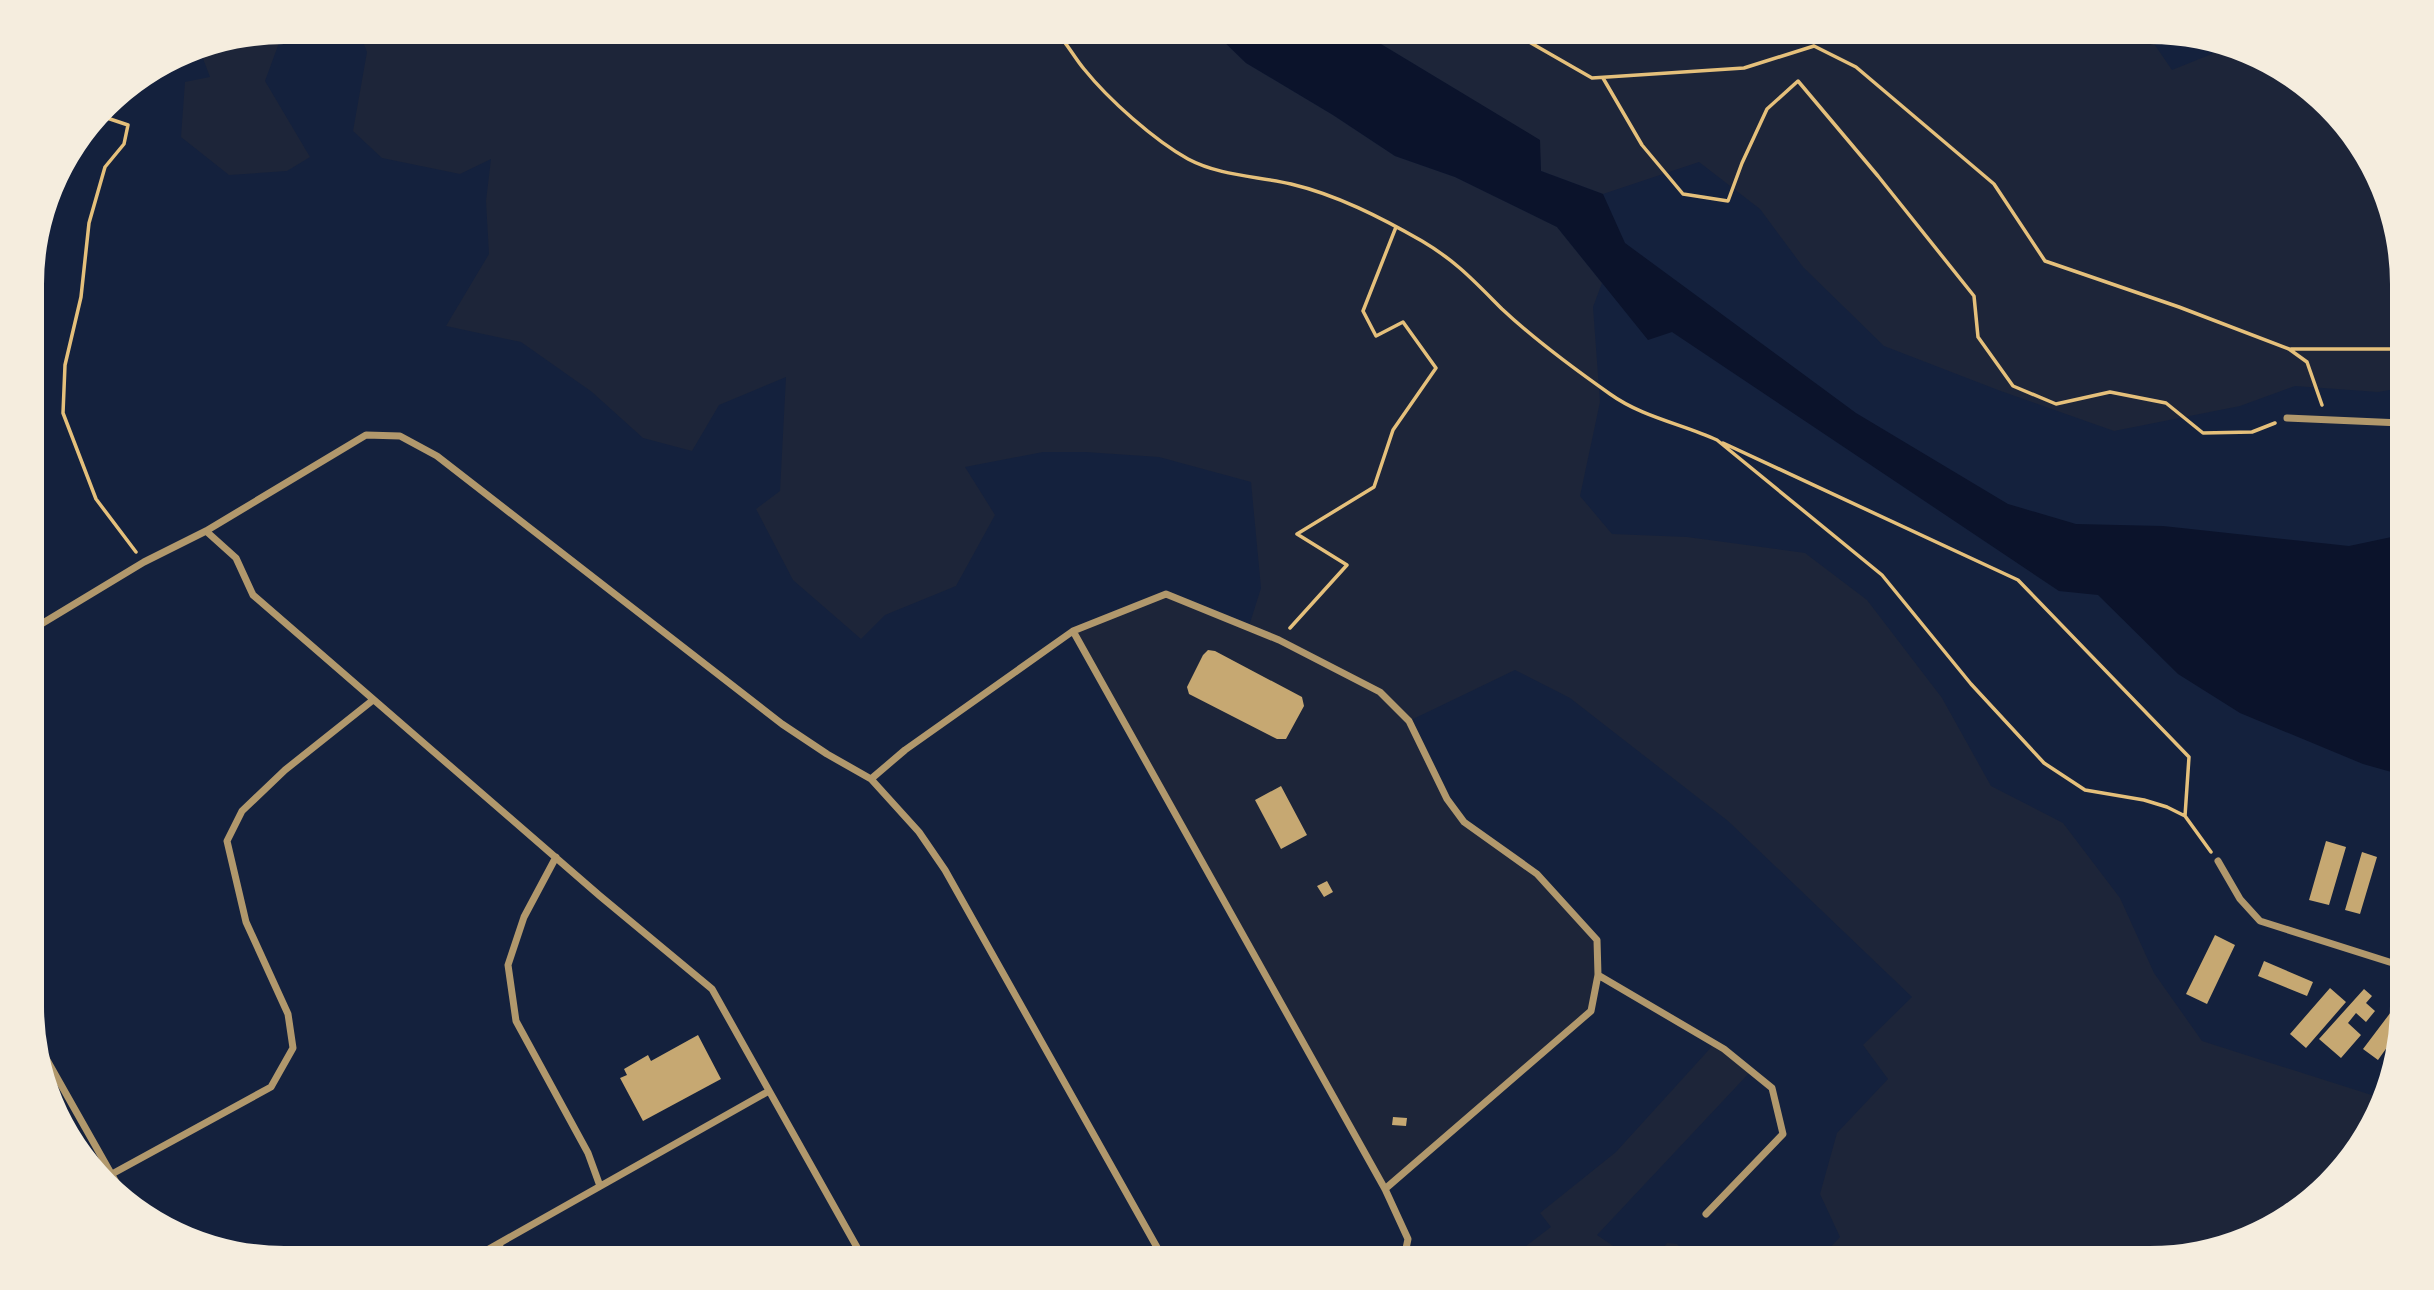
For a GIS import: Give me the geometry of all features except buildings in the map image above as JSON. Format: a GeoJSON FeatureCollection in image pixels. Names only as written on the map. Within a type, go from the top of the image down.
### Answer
{"type":"FeatureCollection","features":[{"type":"Feature","properties":{"kind":"street"},"geometry":{"type":"LineString","coordinates":[[2287,418],[2390,423]]}},
{"type":"Feature","properties":{"kind":"street"},"geometry":{"type":"LineString","coordinates":[[44,622],[144,562],[206,531],[366,435],[401,436],[437,456],[782,724],[871,779],[919,832],[945,870],[1156,1246]]}},
{"type":"Feature","properties":{"kind":"street"},"geometry":{"type":"LineString","coordinates":[[206,531],[236,558],[253,595],[712,989],[856,1246]]}},
{"type":"Feature","properties":{"kind":"street"},"geometry":{"type":"LineString","coordinates":[[871,779],[905,750],[1073,631],[1166,594],[1279,639],[1380,692],[1409,721],[1447,799],[1464,822],[1537,874],[1597,940],[1598,975],[1591,1011],[1385,1189]]}},
{"type":"Feature","properties":{"kind":"street"},"geometry":{"type":"LineString","coordinates":[[1073,631],[1385,1189],[1408,1239],[1407,1246]]}},
{"type":"Feature","properties":{"kind":"street"},"geometry":{"type":"LineString","coordinates":[[113,1174],[271,1087],[293,1048],[288,1014],[246,922],[227,841],[242,811],[285,770],[373,700]]}},
{"type":"Feature","properties":{"kind":"street"},"geometry":{"type":"LineString","coordinates":[[555,857],[524,917],[508,965],[516,1021],[588,1153],[600,1186]]}},
{"type":"Feature","properties":{"kind":"street"},"geometry":{"type":"LineString","coordinates":[[2218,860],[2240,899],[2260,921],[2390,962]]}},
{"type":"Feature","properties":{"kind":"street"},"geometry":{"type":"LineString","coordinates":[[1598,975],[1724,1049],[1772,1088],[1783,1135],[1706,1214]]}},
{"type":"Feature","properties":{"kind":"street"},"geometry":{"type":"LineString","coordinates":[[53,1071],[111,1172]]}},
{"type":"Feature","properties":{"kind":"street"},"geometry":{"type":"LineString","coordinates":[[499,1245],[769,1091]]}},
{"type":"Feature","properties":{"kind":"path"},"geometry":{"type":"LineString","coordinates":[[1066,44],[1109,96],[1136,121],[1188,159],[1214,169],[1330,195],[1396,227],[1455,262],[1534,337],[1612,396],[1638,411],[1689,427],[2018,580],[2189,757],[2185,816]]}},
{"type":"Feature","properties":{"kind":"path"},"geometry":{"type":"LineString","coordinates":[[1533,44],[1592,78],[1744,68],[1814,46],[1856,67],[1994,184],[2045,261],[2179,307],[2289,349],[2307,362],[2327,420]]}},
{"type":"Feature","properties":{"kind":"path"},"geometry":{"type":"LineString","coordinates":[[1603,78],[1643,145],[1682,194],[1728,201],[1767,109],[1798,81],[1974,296],[1978,337],[2013,386],[2056,404],[2110,392],[2166,403],[2203,433],[2252,432],[2287,418]]}},
{"type":"Feature","properties":{"kind":"path"},"geometry":{"type":"LineString","coordinates":[[110,119],[128,125],[124,144],[105,167],[89,223],[81,297],[65,365],[62,413],[96,499],[144,562]]}},
{"type":"Feature","properties":{"kind":"path"},"geometry":{"type":"LineString","coordinates":[[1279,639],[1347,565],[1297,534],[1374,488],[1393,430],[1436,368],[1403,322],[1376,336],[1363,311],[1396,227]]}},
{"type":"Feature","properties":{"kind":"path"},"geometry":{"type":"LineString","coordinates":[[2289,349],[2390,349]]}},
{"type":"Feature","properties":{"kind":"path"},"geometry":{"type":"LineString","coordinates":[[1717,440],[1882,575],[1971,684],[2044,763],[2085,790],[2144,800],[2185,816],[2218,860]]}},
{"type":"Feature","properties":{"kind":"shaded area"},"geometry":{"type":"Polygon","coordinates":[[[278,44],[265,81],[310,157],[287,171],[229,175],[181,137],[185,82],[210,77],[203,59],[237,48],[278,44]]]}},
{"type":"Feature","properties":{"kind":"shaded area"},"geometry":{"type":"Polygon","coordinates":[[[364,44],[1226,44],[1246,63],[1395,156],[1455,177],[1557,227],[1602,283],[1593,307],[1600,402],[1580,496],[1612,534],[1687,537],[1805,553],[1867,600],[1942,698],[1991,786],[2063,823],[2120,898],[2154,973],[2202,1041],[2373,1095],[2365,1112],[2350,1139],[2331,1164],[2308,1187],[2283,1206],[2256,1221],[2197,1242],[2165,1246],[1831,1246],[1840,1237],[1820,1194],[1837,1133],[1888,1079],[1863,1045],[1912,997],[1728,821],[1570,698],[1515,670],[1409,721],[1447,799],[1464,822],[1537,874],[1597,940],[1598,975],[1591,1011],[1385,1189],[1073,631],[1166,594],[1249,626],[1261,588],[1251,482],[1159,457],[1085,452],[1043,452],[965,467],[995,515],[956,586],[885,615],[861,639],[793,580],[756,509],[780,491],[786,377],[719,405],[692,451],[643,438],[592,392],[521,342],[446,326],[489,254],[486,201],[491,159],[460,174],[382,158],[353,131],[367,52],[364,44]]]}},
{"type":"Feature","properties":{"kind":"shaded area"},"geometry":{"type":"Polygon","coordinates":[[[1226,44],[1381,44],[1540,140],[1541,171],[1603,194],[1625,243],[1856,413],[2008,504],[2076,524],[2163,526],[2349,546],[2390,537],[2390,772],[2363,764],[2240,713],[2178,674],[2098,595],[2059,591],[1672,332],[1648,340],[1557,227],[1455,177],[1395,156],[1246,63],[1226,44]]]}},
{"type":"Feature","properties":{"kind":"shaded area"},"geometry":{"type":"Polygon","coordinates":[[[1381,44],[2150,44],[2154,44],[2172,70],[2215,53],[2256,69],[2283,84],[2308,103],[2331,126],[2350,151],[2365,178],[2382,222],[2388,253],[2390,390],[2378,392],[2295,386],[2240,406],[2114,431],[1884,346],[1803,267],[1760,209],[1699,162],[1603,194],[1541,171],[1539,140],[1381,44]]]}},
{"type":"Feature","properties":{"kind":"shaded area"},"geometry":{"type":"Polygon","coordinates":[[[1715,1043],[1751,1071],[1597,1235],[1613,1246],[1526,1246],[1551,1227],[1540,1213],[1616,1152],[1715,1043]]]}}]}
